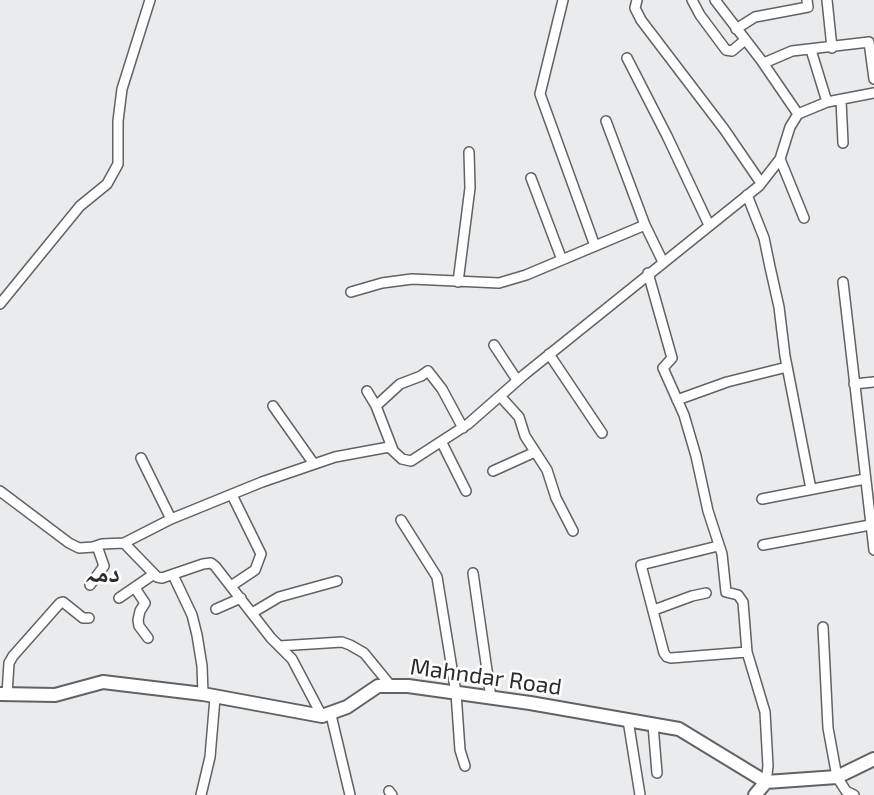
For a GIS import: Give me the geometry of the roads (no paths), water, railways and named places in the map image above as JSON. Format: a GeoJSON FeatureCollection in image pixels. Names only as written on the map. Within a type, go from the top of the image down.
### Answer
{"type":"FeatureCollection","features":[{"type":"Feature","properties":{"kind":"street"},"geometry":{"type":"LineString","coordinates":[[0,304],[80,206],[107,184],[118,164],[118,121],[122,89],[150,0]]}},
{"type":"Feature","properties":{"kind":"street"},"geometry":{"type":"LineString","coordinates":[[563,0],[540,94],[595,246]]}},
{"type":"Feature","properties":{"kind":"street"},"geometry":{"type":"LineString","coordinates":[[637,0],[635,8],[641,20],[724,129],[761,183]]}},
{"type":"Feature","properties":{"kind":"street"},"geometry":{"type":"LineString","coordinates":[[692,0],[726,50],[730,52],[746,40]]}},
{"type":"Feature","properties":{"kind":"street"},"geometry":{"type":"LineString","coordinates":[[715,0],[764,63],[798,114]]}},
{"type":"Feature","properties":{"kind":"street"},"geometry":{"type":"LineString","coordinates":[[737,29],[755,16],[808,7],[807,0]]}},
{"type":"Feature","properties":{"kind":"street"},"geometry":{"type":"LineString","coordinates":[[827,0],[832,48]]}},
{"type":"Feature","properties":{"kind":"street"},"geometry":{"type":"LineString","coordinates":[[764,63],[783,53],[869,43],[874,79]]}},
{"type":"Feature","properties":{"kind":"street"},"geometry":{"type":"LineString","coordinates":[[811,50],[827,102]]}},
{"type":"Feature","properties":{"kind":"street"},"geometry":{"type":"LineString","coordinates":[[627,58],[709,225]]}},
{"type":"Feature","properties":{"kind":"street"},"geometry":{"type":"LineString","coordinates":[[367,391],[376,406],[393,450],[402,459],[411,461],[442,443],[761,183],[780,159],[790,128],[798,114],[827,102],[874,93]]}},
{"type":"Feature","properties":{"kind":"street"},"geometry":{"type":"LineString","coordinates":[[841,100],[843,143]]}},
{"type":"Feature","properties":{"kind":"street"},"geometry":{"type":"LineString","coordinates":[[606,121],[645,225],[663,262]]}},
{"type":"Feature","properties":{"kind":"street"},"geometry":{"type":"LineString","coordinates":[[458,282],[470,188],[469,152]]}},
{"type":"Feature","properties":{"kind":"street"},"geometry":{"type":"LineString","coordinates":[[780,159],[804,218]]}},
{"type":"Feature","properties":{"kind":"street"},"geometry":{"type":"LineString","coordinates":[[531,178],[562,260]]}},
{"type":"Feature","properties":{"kind":"street"},"geometry":{"type":"LineString","coordinates":[[747,195],[764,238],[811,489]]}},
{"type":"Feature","properties":{"kind":"street"},"geometry":{"type":"LineString","coordinates":[[351,292],[412,279],[499,284],[645,225]]}},
{"type":"Feature","properties":{"kind":"street"},"geometry":{"type":"LineString","coordinates":[[648,273],[672,358],[663,368],[696,456],[722,554],[726,592],[738,595],[743,602],[747,652],[765,712],[768,742],[766,782],[755,795]]}},
{"type":"Feature","properties":{"kind":"street"},"geometry":{"type":"LineString","coordinates":[[844,282],[854,384],[868,473],[874,550]]}},
{"type":"Feature","properties":{"kind":"street"},"geometry":{"type":"LineString","coordinates":[[494,345],[517,380]]}},
{"type":"Feature","properties":{"kind":"street"},"geometry":{"type":"LineString","coordinates":[[549,354],[602,433]]}},
{"type":"Feature","properties":{"kind":"street"},"geometry":{"type":"LineString","coordinates":[[677,400],[727,382],[787,367]]}},
{"type":"Feature","properties":{"kind":"street"},"geometry":{"type":"LineString","coordinates":[[376,406],[387,393],[400,384],[428,371],[442,389],[463,428]]}},
{"type":"Feature","properties":{"kind":"street"},"geometry":{"type":"LineString","coordinates":[[854,384],[874,382]]}},
{"type":"Feature","properties":{"kind":"street"},"geometry":{"type":"LineString","coordinates":[[500,396],[519,417],[525,436],[547,470],[554,492],[573,531]]}},
{"type":"Feature","properties":{"kind":"street"},"geometry":{"type":"LineString","coordinates":[[273,406],[314,464]]}},
{"type":"Feature","properties":{"kind":"street"},"geometry":{"type":"LineString","coordinates":[[442,443],[466,491]]}},
{"type":"Feature","properties":{"kind":"street"},"geometry":{"type":"LineString","coordinates":[[0,491],[79,548],[124,543],[172,519],[335,457],[383,447],[393,450]]}},
{"type":"Feature","properties":{"kind":"street"},"geometry":{"type":"LineString","coordinates":[[493,471],[536,452]]}},
{"type":"Feature","properties":{"kind":"street"},"geometry":{"type":"LineString","coordinates":[[141,458],[172,519]]}},
{"type":"Feature","properties":{"kind":"street"},"geometry":{"type":"LineString","coordinates":[[762,499],[868,473]]}},
{"type":"Feature","properties":{"kind":"street"},"geometry":{"type":"LineString","coordinates":[[231,586],[255,570],[261,554],[232,495]]}},
{"type":"Feature","properties":{"kind":"street"},"geometry":{"type":"LineString","coordinates":[[401,520],[437,577],[456,692],[460,750],[465,766]]}},
{"type":"Feature","properties":{"kind":"street"},"geometry":{"type":"LineString","coordinates":[[763,544],[870,525]]}},
{"type":"Feature","properties":{"kind":"street"},"geometry":{"type":"LineString","coordinates":[[124,543],[154,574],[162,578],[211,563],[292,659],[327,716],[350,795]]}},
{"type":"Feature","properties":{"kind":"street"},"geometry":{"type":"LineString","coordinates":[[718,545],[641,565],[667,657],[747,652]]}},
{"type":"Feature","properties":{"kind":"street"},"geometry":{"type":"LineString","coordinates":[[90,585],[104,566],[97,546]]}},
{"type":"Feature","properties":{"kind":"street"},"geometry":{"type":"LineString","coordinates":[[473,573],[491,698]]}},
{"type":"Feature","properties":{"kind":"street"},"geometry":{"type":"LineString","coordinates":[[119,598],[154,574]]}},
{"type":"Feature","properties":{"kind":"street"},"geometry":{"type":"LineString","coordinates":[[173,575],[192,615],[209,696],[210,757],[201,795]]}},
{"type":"Feature","properties":{"kind":"street"},"geometry":{"type":"LineString","coordinates":[[252,613],[279,597],[337,581]]}},
{"type":"Feature","properties":{"kind":"street"},"geometry":{"type":"LineString","coordinates":[[135,588],[145,603],[139,611],[138,620],[148,639]]}},
{"type":"Feature","properties":{"kind":"street"},"geometry":{"type":"LineString","coordinates":[[654,610],[706,593]]}},
{"type":"Feature","properties":{"kind":"street"},"geometry":{"type":"LineString","coordinates":[[216,608],[241,598]]}},
{"type":"Feature","properties":{"kind":"street"},"geometry":{"type":"LineString","coordinates":[[89,618],[83,618],[63,602],[60,603],[13,656],[3,694],[55,695],[103,682],[327,716]]}},
{"type":"Feature","properties":{"kind":"street"},"geometry":{"type":"LineString","coordinates":[[823,627],[828,728],[838,777],[846,791],[854,795]]}},
{"type":"Feature","properties":{"kind":"street"},"geometry":{"type":"LineString","coordinates":[[279,646],[342,642],[364,653],[391,686]]}},
{"type":"Feature","properties":{"kind":"street","name":"Mahndar Road"},"geometry":{"type":"LineString","coordinates":[[327,716],[378,686],[408,686],[456,692],[679,729],[766,782]]}},
{"type":"Feature","properties":{"kind":"street"},"geometry":{"type":"LineString","coordinates":[[628,720],[640,795]]}},
{"type":"Feature","properties":{"kind":"street"},"geometry":{"type":"LineString","coordinates":[[653,724],[657,773]]}},
{"type":"Feature","properties":{"kind":"street"},"geometry":{"type":"LineString","coordinates":[[766,782],[838,777],[874,759]]}},
{"type":"Feature","properties":{"kind":"district","name":"دمہ"},"geometry":{"type":"Point","coordinates":[102,573]}}]}
